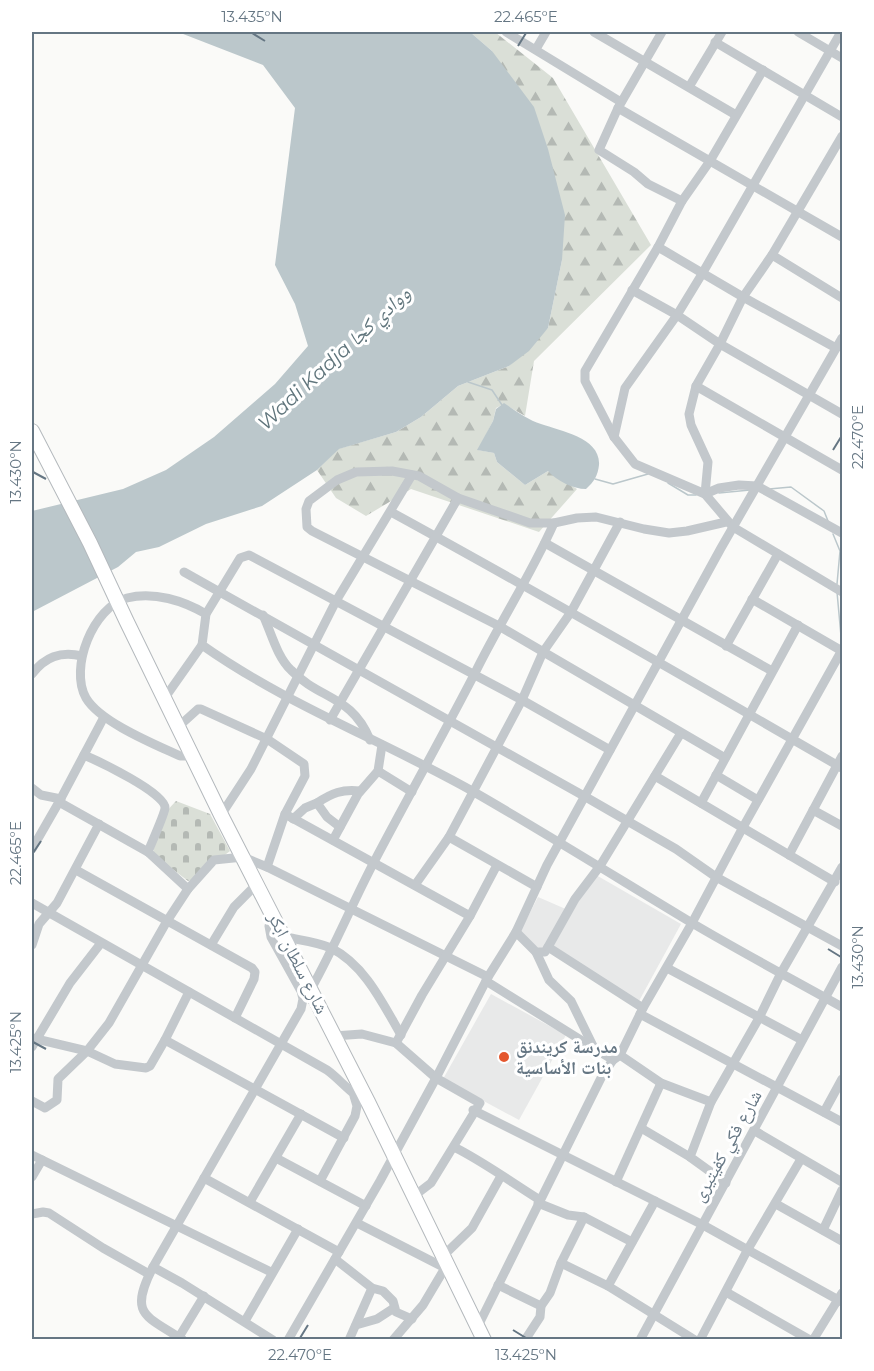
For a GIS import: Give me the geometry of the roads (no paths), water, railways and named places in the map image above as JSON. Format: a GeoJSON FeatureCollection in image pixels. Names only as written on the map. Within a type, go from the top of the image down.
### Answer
{"type":"FeatureCollection","features":[{"type":"Feature","properties":{"kind":"highway","name":"شارع سلطان ابكر"},"geometry":{"type":"LineString","coordinates":[[32,430],[90,543],[221,815],[368,1102],[484,1340]]}},
{"type":"Feature","properties":{"kind":"street"},"geometry":{"type":"LineString","coordinates":[[506,32],[710,161],[843,237]]}},
{"type":"Feature","properties":{"kind":"street"},"geometry":{"type":"LineString","coordinates":[[536,49],[546,32]]}},
{"type":"Feature","properties":{"kind":"street"},"geometry":{"type":"LineString","coordinates":[[662,32],[620,105],[599,150],[634,172],[648,184],[682,201]]}},
{"type":"Feature","properties":{"kind":"street"},"geometry":{"type":"LineString","coordinates":[[689,87],[722,32]]}},
{"type":"Feature","properties":{"kind":"street"},"geometry":{"type":"LineString","coordinates":[[798,32],[843,58]]}},
{"type":"Feature","properties":{"kind":"street"},"geometry":{"type":"LineString","coordinates":[[614,437],[625,388],[677,315],[702,274],[841,32]]}},
{"type":"Feature","properties":{"kind":"street"},"geometry":{"type":"LineString","coordinates":[[598,33],[736,115]]}},
{"type":"Feature","properties":{"kind":"street"},"geometry":{"type":"LineString","coordinates":[[715,42],[843,117]]}},
{"type":"Feature","properties":{"kind":"street"},"geometry":{"type":"LineString","coordinates":[[763,70],[710,161],[682,201],[658,247],[585,371],[585,381],[614,437],[635,464],[705,495],[730,525],[843,592]]}},
{"type":"Feature","properties":{"kind":"street"},"geometry":{"type":"LineString","coordinates":[[705,495],[708,462],[691,425],[689,414],[696,386],[743,297],[772,255],[797,211],[838,154],[843,136]]}},
{"type":"Feature","properties":{"kind":"street"},"geometry":{"type":"LineString","coordinates":[[658,247],[836,348]]}},
{"type":"Feature","properties":{"kind":"street"},"geometry":{"type":"LineString","coordinates":[[772,255],[843,298]]}},
{"type":"Feature","properties":{"kind":"street"},"geometry":{"type":"LineString","coordinates":[[632,290],[677,315],[720,344],[843,414]]}},
{"type":"Feature","properties":{"kind":"street"},"geometry":{"type":"LineString","coordinates":[[288,1340],[357,1223],[487,979],[516,932],[560,843],[682,621],[730,525],[757,486],[843,338]]}},
{"type":"Feature","properties":{"kind":"street"},"geometry":{"type":"LineString","coordinates":[[696,386],[843,470]]}},
{"type":"Feature","properties":{"kind":"street"},"geometry":{"type":"LineString","coordinates":[[725,758],[499,626],[312,531],[307,527],[306,509],[309,501],[337,480],[356,472],[392,471],[419,476],[458,498],[530,523],[554,523],[596,517],[669,533],[730,525]]}},
{"type":"Feature","properties":{"kind":"street"},"geometry":{"type":"LineString","coordinates":[[221,815],[241,787],[267,739],[336,601],[412,475]]}},
{"type":"Feature","properties":{"kind":"street"},"geometry":{"type":"LineString","coordinates":[[705,495],[719,488],[739,485],[757,486],[843,533]]}},
{"type":"Feature","properties":{"kind":"street"},"geometry":{"type":"LineString","coordinates":[[330,720],[458,498]]}},
{"type":"Feature","properties":{"kind":"street"},"geometry":{"type":"LineString","coordinates":[[391,512],[525,585],[749,715],[841,763],[789,855]]}},
{"type":"Feature","properties":{"kind":"street"},"geometry":{"type":"LineString","coordinates":[[415,885],[448,837],[474,792],[522,700],[543,652],[571,612],[620,522]]}},
{"type":"Feature","properties":{"kind":"street"},"geometry":{"type":"LineString","coordinates":[[311,989],[333,949],[374,862],[451,721],[473,675],[499,626],[525,585],[554,523]]}},
{"type":"Feature","properties":{"kind":"street"},"geometry":{"type":"LineString","coordinates":[[545,543],[772,671]]}},
{"type":"Feature","properties":{"kind":"street"},"geometry":{"type":"LineString","coordinates":[[726,646],[778,554]]}},
{"type":"Feature","properties":{"kind":"street"},"geometry":{"type":"LineString","coordinates":[[164,699],[202,645],[206,614],[240,558],[249,555],[522,700],[610,750]]}},
{"type":"Feature","properties":{"kind":"street"},"geometry":{"type":"LineString","coordinates":[[184,572],[585,796],[676,849],[716,877],[843,946]]}},
{"type":"Feature","properties":{"kind":"street"},"geometry":{"type":"LineString","coordinates":[[192,756],[180,756],[104,717],[86,698],[81,686],[80,671],[82,656],[94,626],[117,602],[131,597],[162,597],[192,606],[206,614]]}},
{"type":"Feature","properties":{"kind":"street"},"geometry":{"type":"LineString","coordinates":[[478,1326],[602,1076],[617,1057],[842,650],[752,599]]}},
{"type":"Feature","properties":{"kind":"street"},"geometry":{"type":"LineString","coordinates":[[263,615],[284,662],[299,678],[340,702],[361,720],[370,740]]}},
{"type":"Feature","properties":{"kind":"street"},"geometry":{"type":"LineString","coordinates":[[701,803],[798,625]]}},
{"type":"Feature","properties":{"kind":"street"},"geometry":{"type":"LineString","coordinates":[[202,645],[288,698],[382,746],[427,766],[474,792],[692,923],[843,1007]]}},
{"type":"Feature","properties":{"kind":"street"},"geometry":{"type":"LineString","coordinates":[[32,674],[40,662],[62,654],[82,656]]}},
{"type":"Feature","properties":{"kind":"street"},"geometry":{"type":"LineString","coordinates":[[178,727],[195,711],[201,709],[267,739],[304,764],[305,776],[267,867]]}},
{"type":"Feature","properties":{"kind":"street"},"geometry":{"type":"LineString","coordinates":[[32,849],[104,717]]}},
{"type":"Feature","properties":{"kind":"street"},"geometry":{"type":"LineString","coordinates":[[536,952],[545,952],[575,899],[600,866],[628,822],[681,732]]}},
{"type":"Feature","properties":{"kind":"street"},"geometry":{"type":"LineString","coordinates":[[333,840],[360,791],[378,771],[382,746]]}},
{"type":"Feature","properties":{"kind":"street"},"geometry":{"type":"LineString","coordinates":[[84,754],[151,791],[163,801],[165,810],[148,852]]}},
{"type":"Feature","properties":{"kind":"street"},"geometry":{"type":"LineString","coordinates":[[378,771],[412,792]]}},
{"type":"Feature","properties":{"kind":"street"},"geometry":{"type":"LineString","coordinates":[[716,775],[758,800]]}},
{"type":"Feature","properties":{"kind":"street"},"geometry":{"type":"LineString","coordinates":[[655,776],[835,882]]}},
{"type":"Feature","properties":{"kind":"street"},"geometry":{"type":"LineString","coordinates":[[32,788],[38,794],[60,801],[148,852],[188,889]]}},
{"type":"Feature","properties":{"kind":"street"},"geometry":{"type":"LineString","coordinates":[[289,816],[334,792],[360,791]]}},
{"type":"Feature","properties":{"kind":"street"},"geometry":{"type":"LineString","coordinates":[[317,803],[327,817],[340,827]]}},
{"type":"Feature","properties":{"kind":"street"},"geometry":{"type":"LineString","coordinates":[[813,810],[843,826]]}},
{"type":"Feature","properties":{"kind":"street"},"geometry":{"type":"LineString","coordinates":[[289,816],[470,916]]}},
{"type":"Feature","properties":{"kind":"street"},"geometry":{"type":"LineString","coordinates":[[32,945],[39,924],[50,913],[76,870],[99,824]]}},
{"type":"Feature","properties":{"kind":"street"},"geometry":{"type":"LineString","coordinates":[[448,837],[537,887]]}},
{"type":"Feature","properties":{"kind":"street"},"geometry":{"type":"LineString","coordinates":[[32,1101],[45,1108],[57,1100],[58,1079],[87,1051],[109,1023],[167,921],[188,889],[214,860],[243,857],[445,956],[487,979],[594,1047],[617,1057],[661,1083],[711,1102]]}},
{"type":"Feature","properties":{"kind":"street"},"geometry":{"type":"LineString","coordinates":[[399,1039],[497,865]]}},
{"type":"Feature","properties":{"kind":"street"},"geometry":{"type":"LineString","coordinates":[[690,1157],[711,1102],[759,1018],[781,973],[843,867]]}},
{"type":"Feature","properties":{"kind":"street"},"geometry":{"type":"LineString","coordinates":[[76,870],[244,962],[255,972],[254,980],[235,1018]]}},
{"type":"Feature","properties":{"kind":"street"},"geometry":{"type":"LineString","coordinates":[[211,945],[234,907],[257,884]]}},
{"type":"Feature","properties":{"kind":"street"},"geometry":{"type":"LineString","coordinates":[[32,903],[334,1075],[354,1095],[368,1102]]}},
{"type":"Feature","properties":{"kind":"street"},"geometry":{"type":"LineString","coordinates":[[204,1296],[181,1338],[149,1319],[142,1311],[141,1300],[151,1271],[301,1009],[303,999],[297,981],[271,937],[269,926],[273,913]]}},
{"type":"Feature","properties":{"kind":"street"},"geometry":{"type":"LineString","coordinates":[[516,932],[536,952],[549,980],[571,1001],[594,1047]]}},
{"type":"Feature","properties":{"kind":"street"},"geometry":{"type":"LineString","coordinates":[[285,937],[333,949],[351,964],[368,981],[399,1039],[436,1078],[480,1103],[431,1183],[414,1196]]}},
{"type":"Feature","properties":{"kind":"street"},"geometry":{"type":"LineString","coordinates":[[101,943],[70,983],[32,1041],[87,1051],[115,1064],[146,1068],[150,1066],[165,1040],[189,992]]}},
{"type":"Feature","properties":{"kind":"street"},"geometry":{"type":"LineString","coordinates":[[548,947],[642,1011],[843,1122]]}},
{"type":"Feature","properties":{"kind":"street","name":"شارع فكي كفيتيرى"},"geometry":{"type":"LineString","coordinates":[[640,1340],[843,967]]}},
{"type":"Feature","properties":{"kind":"street"},"geometry":{"type":"LineString","coordinates":[[667,968],[802,1040]]}},
{"type":"Feature","properties":{"kind":"street"},"geometry":{"type":"LineString","coordinates":[[334,1036],[362,1034],[399,1039]]}},
{"type":"Feature","properties":{"kind":"street"},"geometry":{"type":"LineString","coordinates":[[165,1040],[344,1138]]}},
{"type":"Feature","properties":{"kind":"street"},"geometry":{"type":"LineString","coordinates":[[824,1112],[843,1079]]}},
{"type":"Feature","properties":{"kind":"street"},"geometry":{"type":"LineString","coordinates":[[616,1182],[661,1083]]}},
{"type":"Feature","properties":{"kind":"street"},"geometry":{"type":"LineString","coordinates":[[320,1181],[356,1113],[354,1095]]}},
{"type":"Feature","properties":{"kind":"street"},"geometry":{"type":"LineString","coordinates":[[474,1110],[703,1225],[841,1298],[811,1340],[726,1292]]}},
{"type":"Feature","properties":{"kind":"street"},"geometry":{"type":"LineString","coordinates":[[250,1202],[301,1114]]}},
{"type":"Feature","properties":{"kind":"street"},"geometry":{"type":"LineString","coordinates":[[641,1128],[690,1157],[726,1183]]}},
{"type":"Feature","properties":{"kind":"street"},"geometry":{"type":"LineString","coordinates":[[755,1131],[843,1182]]}},
{"type":"Feature","properties":{"kind":"street"},"geometry":{"type":"LineString","coordinates":[[454,1147],[482,1161],[539,1202],[568,1215],[584,1217],[632,1242]]}},
{"type":"Feature","properties":{"kind":"street"},"geometry":{"type":"LineString","coordinates":[[32,1155],[271,1272]]}},
{"type":"Feature","properties":{"kind":"street"},"geometry":{"type":"LineString","coordinates":[[276,1158],[366,1206]]}},
{"type":"Feature","properties":{"kind":"street"},"geometry":{"type":"LineString","coordinates":[[700,1340],[748,1250],[801,1159]]}},
{"type":"Feature","properties":{"kind":"street"},"geometry":{"type":"LineString","coordinates":[[32,1177],[42,1160]]}},
{"type":"Feature","properties":{"kind":"street"},"geometry":{"type":"LineString","coordinates":[[393,1340],[412,1319],[472,1228],[501,1176]]}},
{"type":"Feature","properties":{"kind":"street"},"geometry":{"type":"LineString","coordinates":[[204,1178],[297,1229],[337,1256],[372,1288],[382,1291],[393,1302],[396,1312],[412,1319]]}},
{"type":"Feature","properties":{"kind":"street"},"geometry":{"type":"LineString","coordinates":[[823,1230],[843,1190]]}},
{"type":"Feature","properties":{"kind":"street"},"geometry":{"type":"LineString","coordinates":[[608,1286],[655,1201]]}},
{"type":"Feature","properties":{"kind":"street"},"geometry":{"type":"LineString","coordinates":[[776,1204],[843,1240]]}},
{"type":"Feature","properties":{"kind":"street"},"geometry":{"type":"LineString","coordinates":[[32,1214],[48,1213],[103,1248],[204,1296],[273,1340]]}},
{"type":"Feature","properties":{"kind":"street"},"geometry":{"type":"LineString","coordinates":[[525,1340],[540,1317],[541,1306],[550,1293],[561,1263],[584,1217]]}},
{"type":"Feature","properties":{"kind":"street"},"geometry":{"type":"LineString","coordinates":[[357,1223],[447,1265]]}},
{"type":"Feature","properties":{"kind":"street"},"geometry":{"type":"LineString","coordinates":[[245,1321],[297,1229]]}},
{"type":"Feature","properties":{"kind":"street"},"geometry":{"type":"LineString","coordinates":[[561,1263],[608,1286],[695,1340]]}},
{"type":"Feature","properties":{"kind":"street"},"geometry":{"type":"LineString","coordinates":[[498,1285],[541,1306]]}},
{"type":"Feature","properties":{"kind":"street"},"geometry":{"type":"LineString","coordinates":[[349,1340],[372,1288]]}},
{"type":"Feature","properties":{"kind":"street"},"geometry":{"type":"LineString","coordinates":[[356,1325],[377,1319],[394,1308]]}},
{"type":"Feature","properties":{"kind":"water","name":"Wadi Kadja ووادي كجا"},"geometry":{"type":"Polygon","coordinates":[[[178,32],[470,32],[492,51],[534,107],[548,149],[565,215],[562,260],[548,328],[529,351],[509,366],[458,386],[421,417],[396,432],[339,449],[317,470],[262,506],[206,524],[159,547],[136,552],[118,567],[32,612],[32,511],[123,489],[166,470],[214,437],[275,384],[308,346],[295,304],[275,265],[295,108],[263,65],[178,32]]]}},
{"type":"Feature","properties":{"kind":"water"},"geometry":{"type":"Polygon","coordinates":[[[504,403],[531,420],[578,437],[594,448],[599,465],[597,475],[586,489],[566,484],[548,471],[525,485],[497,462],[494,453],[477,450],[493,421],[496,409],[504,403]]]}},
{"type":"Feature","properties":{"kind":"waterway"},"geometry":{"type":"LineString","coordinates":[[468,382],[492,390],[502,405]]}},
{"type":"Feature","properties":{"kind":"waterway"},"geometry":{"type":"LineString","coordinates":[[595,479],[613,484],[648,474]]}},
{"type":"Feature","properties":{"kind":"waterway"},"geometry":{"type":"LineString","coordinates":[[668,483],[688,495],[696,495]]}},
{"type":"Feature","properties":{"kind":"waterway"},"geometry":{"type":"LineString","coordinates":[[769,489],[791,487],[824,511],[828,521]]}},
{"type":"Feature","properties":{"kind":"waterway"},"geometry":{"type":"LineString","coordinates":[[719,493],[750,490]]}},
{"type":"Feature","properties":{"kind":"waterway"},"geometry":{"type":"LineString","coordinates":[[833,534],[840,551],[837,584]]}},
{"type":"Feature","properties":{"kind":"waterway"},"geometry":{"type":"LineString","coordinates":[[837,592],[842,647]]}},
{"type":"Feature","properties":{"kind":"place","name":"مدرسة كريندنق بنات الأساسية"},"geometry":{"type":"Point","coordinates":[504,1057]}}]}
